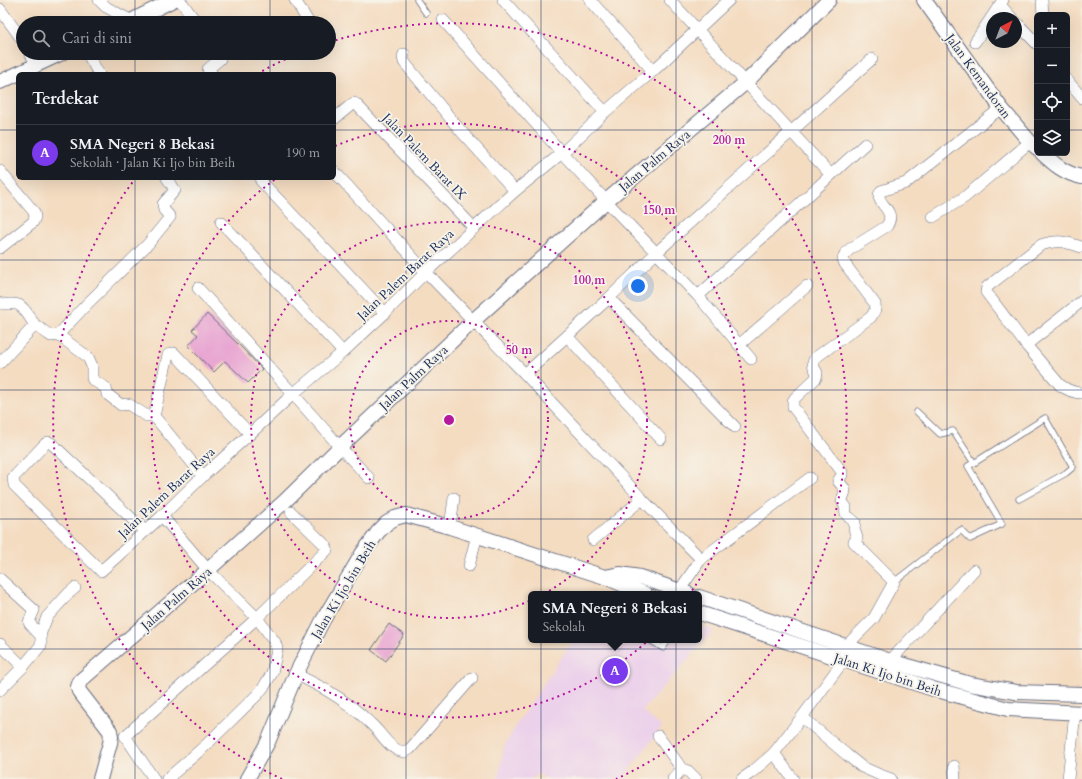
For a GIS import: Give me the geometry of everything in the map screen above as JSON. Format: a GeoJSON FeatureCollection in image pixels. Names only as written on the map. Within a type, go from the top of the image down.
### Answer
{"type":"FeatureCollection","features":[{"type":"Feature","properties":{"kind":"street"},"geometry":{"type":"LineString","coordinates":[[99,0],[106,7],[120,16]]}},
{"type":"Feature","properties":{"kind":"street"},"geometry":{"type":"LineString","coordinates":[[141,16],[173,0]]}},
{"type":"Feature","properties":{"kind":"street"},"geometry":{"type":"LineString","coordinates":[[180,0],[193,16]]}},
{"type":"Feature","properties":{"kind":"street"},"geometry":{"type":"LineString","coordinates":[[295,0],[305,16]]}},
{"type":"Feature","properties":{"kind":"street"},"geometry":{"type":"LineString","coordinates":[[504,0],[605,112]]}},
{"type":"Feature","properties":{"kind":"street"},"geometry":{"type":"LineString","coordinates":[[590,0],[652,72]]}},
{"type":"Feature","properties":{"kind":"street"},"geometry":{"type":"LineString","coordinates":[[670,0],[831,175]]}},
{"type":"Feature","properties":{"kind":"street","name":"Jalan Palem Barat Raya"},"geometry":{"type":"LineString","coordinates":[[145,531],[51,443],[48,442],[45,444],[15,475],[13,481],[14,485],[101,570],[162,516],[203,476],[293,394],[343,352],[474,228],[515,191],[562,153],[729,0]]}},
{"type":"Feature","properties":{"kind":"street","name":"Jalan Palm Raya"},"geometry":{"type":"LineString","coordinates":[[100,779],[111,737],[110,730],[79,691],[78,687],[80,681],[208,570],[285,500],[473,321],[606,201],[745,83],[829,0]]}},
{"type":"Feature","properties":{"kind":"street","name":"Jalan Kemandoran"},"geometry":{"type":"LineString","coordinates":[[924,0],[1001,108],[1034,145]]}},
{"type":"Feature","properties":{"kind":"street"},"geometry":{"type":"LineString","coordinates":[[1042,0],[1043,12]]}},
{"type":"Feature","properties":{"kind":"street"},"geometry":{"type":"LineString","coordinates":[[974,42],[1002,3],[1008,12]]}},
{"type":"Feature","properties":{"kind":"street"},"geometry":{"type":"LineString","coordinates":[[0,9],[16,31]]}},
{"type":"Feature","properties":{"kind":"street"},"geometry":{"type":"LineString","coordinates":[[443,20],[606,201],[698,296],[751,360]]}},
{"type":"Feature","properties":{"kind":"street"},"geometry":{"type":"LineString","coordinates":[[1022,28],[1034,41]]}},
{"type":"Feature","properties":{"kind":"street"},"geometry":{"type":"LineString","coordinates":[[404,54],[404,62],[460,130],[515,191]]}},
{"type":"Feature","properties":{"kind":"street"},"geometry":{"type":"LineString","coordinates":[[525,374],[656,253],[872,59]]}},
{"type":"Feature","properties":{"kind":"street"},"geometry":{"type":"LineString","coordinates":[[0,82],[33,60]]}},
{"type":"Feature","properties":{"kind":"street"},"geometry":{"type":"LineString","coordinates":[[91,60],[99,72]]}},
{"type":"Feature","properties":{"kind":"street"},"geometry":{"type":"LineString","coordinates":[[210,72],[208,69],[219,60]]}},
{"type":"Feature","properties":{"kind":"street"},"geometry":{"type":"LineString","coordinates":[[1070,84],[1082,98]]}},
{"type":"Feature","properties":{"kind":"street","name":"Jalan Palem Barat IX"},"geometry":{"type":"LineString","coordinates":[[336,117],[351,105],[354,103],[356,104],[474,228]]}},
{"type":"Feature","properties":{"kind":"street"},"geometry":{"type":"LineString","coordinates":[[742,779],[774,753],[802,717],[845,653],[874,618],[894,582],[854,542],[857,538],[853,529],[855,522],[846,514],[846,507],[842,503],[845,490],[838,481],[842,475],[842,472],[794,407],[793,401],[816,378],[817,373],[813,365],[815,358],[871,317],[876,309],[875,304],[845,264],[843,259],[845,254],[850,249],[887,226],[890,221],[890,216],[879,198],[879,193],[881,191],[906,183],[1001,108]]}},
{"type":"Feature","properties":{"kind":"street"},"geometry":{"type":"LineString","coordinates":[[698,296],[865,144]]}},
{"type":"Feature","properties":{"kind":"street"},"geometry":{"type":"LineString","coordinates":[[933,217],[964,197],[1034,145]]}},
{"type":"Feature","properties":{"kind":"street"},"geometry":{"type":"LineString","coordinates":[[1045,156],[1056,166],[1073,175],[1082,176]]}},
{"type":"Feature","properties":{"kind":"street"},"geometry":{"type":"LineString","coordinates":[[0,171],[34,212],[35,217],[33,222],[0,248]]}},
{"type":"Feature","properties":{"kind":"street"},"geometry":{"type":"LineString","coordinates":[[336,173],[426,272],[701,559]]}},
{"type":"Feature","properties":{"kind":"street"},"geometry":{"type":"LineString","coordinates":[[0,303],[11,303],[21,306],[35,324],[51,336],[58,335],[148,244],[170,217],[164,210],[163,204],[175,190],[168,180]]}},
{"type":"Feature","properties":{"kind":"street"},"geometry":{"type":"LineString","coordinates":[[262,180],[384,313]]}},
{"type":"Feature","properties":{"kind":"street"},"geometry":{"type":"LineString","coordinates":[[221,222],[343,352]]}},
{"type":"Feature","properties":{"kind":"street"},"geometry":{"type":"LineString","coordinates":[[1082,247],[1051,241],[1041,245],[986,287],[986,292],[1026,345],[1060,385],[1067,390],[1077,393],[1082,392]]}},
{"type":"Feature","properties":{"kind":"street"},"geometry":{"type":"LineString","coordinates":[[739,345],[807,286]]}},
{"type":"Feature","properties":{"kind":"street"},"geometry":{"type":"LineString","coordinates":[[198,288],[369,478]]}},
{"type":"Feature","properties":{"kind":"street"},"geometry":{"type":"LineString","coordinates":[[609,298],[735,427]]}},
{"type":"Feature","properties":{"kind":"street"},"geometry":{"type":"LineString","coordinates":[[1026,345],[1082,301]]}},
{"type":"Feature","properties":{"kind":"street"},"geometry":{"type":"LineString","coordinates":[[0,363],[35,324]]}},
{"type":"Feature","properties":{"kind":"street"},"geometry":{"type":"LineString","coordinates":[[58,335],[88,357],[92,366],[92,378],[106,388],[106,394],[121,405],[128,404],[147,416],[154,416]]}},
{"type":"Feature","properties":{"kind":"street"},"geometry":{"type":"LineString","coordinates":[[567,336],[661,439]]}},
{"type":"Feature","properties":{"kind":"street"},"geometry":{"type":"LineString","coordinates":[[154,416],[168,355],[174,353],[250,434]]}},
{"type":"Feature","properties":{"kind":"street"},"geometry":{"type":"LineString","coordinates":[[154,416],[203,476]]}},
{"type":"Feature","properties":{"kind":"street"},"geometry":{"type":"LineString","coordinates":[[685,591],[701,559],[810,478]]}},
{"type":"Feature","properties":{"kind":"street"},"geometry":{"type":"LineString","coordinates":[[450,527],[454,498]]}},
{"type":"Feature","properties":{"kind":"street"},"geometry":{"type":"LineString","coordinates":[[593,540],[642,499]]}},
{"type":"Feature","properties":{"kind":"street"},"geometry":{"type":"LineString","coordinates":[[154,779],[125,736],[257,618],[327,550],[328,548],[291,512]]}},
{"type":"Feature","properties":{"kind":"street","name":"Jalan Ki Ijo bin Beih"},"geometry":{"type":"LineString","coordinates":[[247,779],[268,742],[296,674],[323,620],[362,554],[378,532],[387,523],[395,518],[406,515],[477,535],[605,577],[638,591]]}},
{"type":"Feature","properties":{"kind":"street"},"geometry":{"type":"LineString","coordinates":[[162,516],[208,570],[257,618],[275,642],[277,649],[272,673],[259,693],[205,746],[167,779]]}},
{"type":"Feature","properties":{"kind":"street"},"geometry":{"type":"LineString","coordinates":[[469,566],[477,535]]}},
{"type":"Feature","properties":{"kind":"street"},"geometry":{"type":"LineString","coordinates":[[887,667],[974,570]]}},
{"type":"Feature","properties":{"kind":"street","name":"Jalan Ki Ijo bin Beih"},"geometry":{"type":"LineString","coordinates":[[605,577],[620,574],[640,577],[681,591]]}},
{"type":"Feature","properties":{"kind":"street"},"geometry":{"type":"LineString","coordinates":[[0,579],[34,610],[29,622],[40,635]]}},
{"type":"Feature","properties":{"kind":"street"},"geometry":{"type":"LineString","coordinates":[[0,690],[41,646],[40,635],[47,617],[69,592],[75,588]]}},
{"type":"Feature","properties":{"kind":"street","name":"Jalan Ki Ijo bin Beih"},"geometry":{"type":"LineString","coordinates":[[702,598],[845,653],[887,667],[934,689],[1008,710],[1079,713]]}},
{"type":"Feature","properties":{"kind":"street","name":"Jalan Ki Ijo bin Beih"},"geometry":{"type":"LineString","coordinates":[[702,614],[845,653]]}},
{"type":"Feature","properties":{"kind":"street"},"geometry":{"type":"LineString","coordinates":[[0,644],[23,667]]}},
{"type":"Feature","properties":{"kind":"street","name":"Jalan Ki Ijo bin Beih"},"geometry":{"type":"LineString","coordinates":[[887,667],[1016,692],[1082,694]]}},
{"type":"Feature","properties":{"kind":"street"},"geometry":{"type":"LineString","coordinates":[[296,674],[329,692],[350,706],[372,723],[389,744],[399,752],[404,752],[410,749],[472,678]]}},
{"type":"Feature","properties":{"kind":"street"},"geometry":{"type":"LineString","coordinates":[[1068,779],[1079,713]]}},
{"type":"Feature","properties":{"kind":"street"},"geometry":{"type":"LineString","coordinates":[[802,717],[862,767],[891,779]]}},
{"type":"Feature","properties":{"kind":"street"},"geometry":{"type":"LineString","coordinates":[[658,736],[662,744],[682,769],[688,771],[696,779]]}},
{"type":"Feature","properties":{"kind":"street"},"geometry":{"type":"LineString","coordinates":[[774,753],[793,779]]}},
{"type":"Feature","properties":{"kind":"street"},"geometry":{"type":"LineString","coordinates":[[954,766],[955,779]]}},
{"type":"Feature","properties":{"kind":"street"},"geometry":{"type":"LineString","coordinates":[[673,779],[682,769]]}},
{"type":"Feature","properties":{"kind":"lane"},"geometry":{"type":"LineString","coordinates":[[417,0],[426,13]]}},
{"type":"Feature","properties":{"kind":"lane"},"geometry":{"type":"LineString","coordinates":[[917,412],[940,434],[953,431],[974,463]]}},
{"type":"Feature","properties":{"kind":"lane"},"geometry":{"type":"LineString","coordinates":[[894,582],[961,530],[970,539],[1002,524],[968,466],[1045,418],[1073,467],[1066,473],[1019,499]]}},
{"type":"Feature","properties":{"kind":"lane"},"geometry":{"type":"LineString","coordinates":[[655,643],[663,648],[666,643]]}},
{"type":"Feature","properties":{"kind":"shaded area"},"geometry":{"type":"Polygon","coordinates":[[[702,626],[714,630],[642,711],[662,727],[622,779],[546,779],[538,773],[532,779],[498,779],[504,747],[518,722],[571,643],[702,643],[702,626]]]}},
{"type":"Feature","properties":{"kind":"building"},"geometry":{"type":"Polygon","coordinates":[[[207,314],[262,369],[248,383],[225,361],[214,372],[188,346],[198,335],[192,330],[207,314]]]}},
{"type":"Feature","properties":{"kind":"building"},"geometry":{"type":"Polygon","coordinates":[[[389,624],[404,635],[386,661],[371,650],[389,624]]]}},
{"type":"Feature","properties":{"kind":"place","name":"SMA Negeri 8 Bekasi"},"geometry":{"type":"Point","coordinates":[615,671]}}]}
